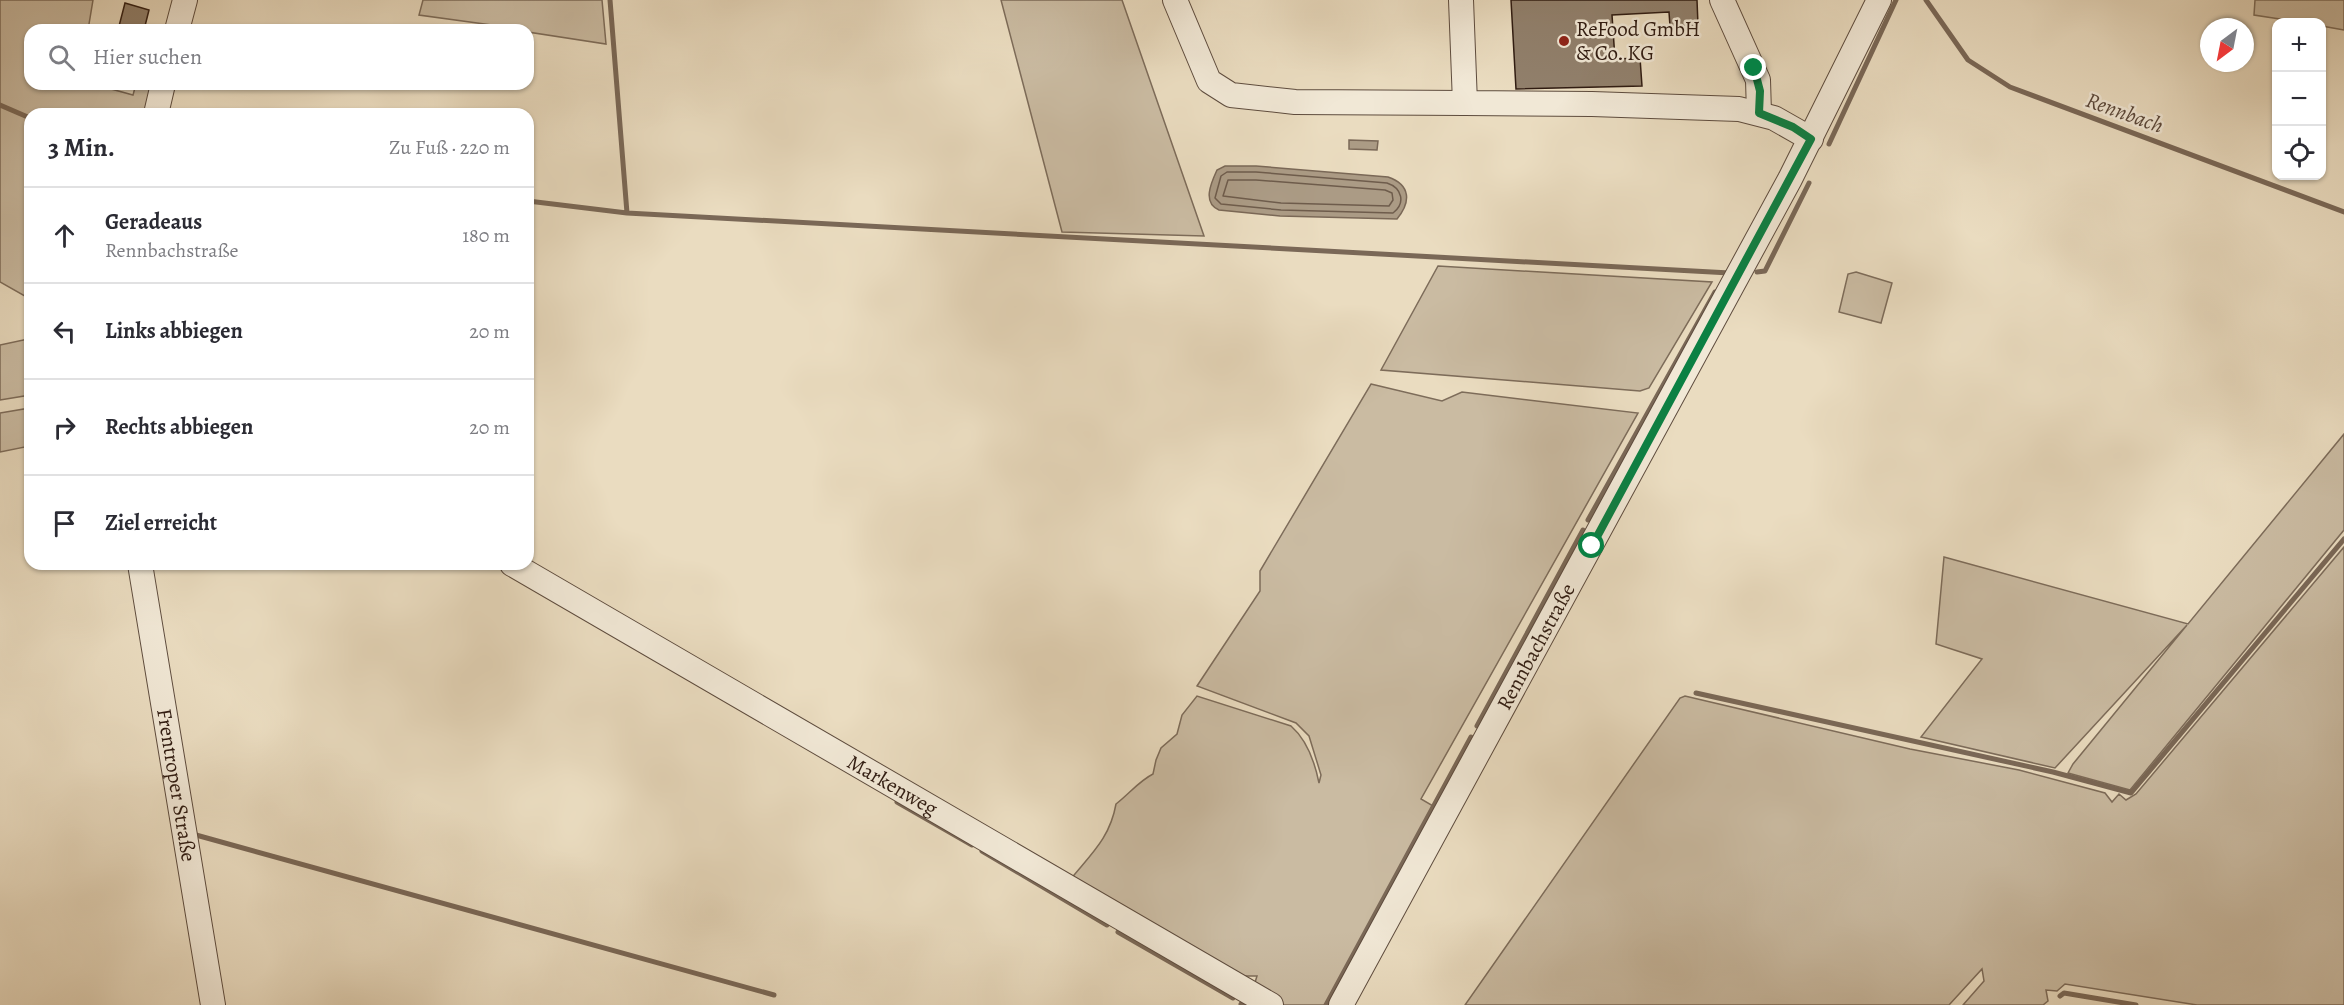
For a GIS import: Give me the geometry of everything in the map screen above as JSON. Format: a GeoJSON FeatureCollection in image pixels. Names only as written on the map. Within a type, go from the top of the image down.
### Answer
{"type":"FeatureCollection","features":[{"type":"Feature","properties":{"kind":"street"},"geometry":{"type":"LineString","coordinates":[[178,24],[184,0]]}},
{"type":"Feature","properties":{"kind":"street"},"geometry":{"type":"LineString","coordinates":[[1175,0],[1209,81],[1231,95],[1295,102],[1739,108],[1759,113],[1793,127],[1811,139]]}},
{"type":"Feature","properties":{"kind":"street"},"geometry":{"type":"LineString","coordinates":[[1461,0],[1465,103]]}},
{"type":"Feature","properties":{"kind":"street"},"geometry":{"type":"LineString","coordinates":[[1722,0],[1758,80],[1759,113]]}},
{"type":"Feature","properties":{"kind":"street","name":"Rennbachstraße"},"geometry":{"type":"LineString","coordinates":[[1341,1005],[1811,139],[1879,0]]}},
{"type":"Feature","properties":{"kind":"street"},"geometry":{"type":"LineString","coordinates":[[158,108],[162,90]]}},
{"type":"Feature","properties":{"kind":"street","name":"Frentroper Straße"},"geometry":{"type":"LineString","coordinates":[[141,570],[213,1005]]}},
{"type":"Feature","properties":{"kind":"street","name":"Markenweg"},"geometry":{"type":"LineString","coordinates":[[522,570],[1271,1005]]}},
{"type":"Feature","properties":{"kind":"shaded area"},"geometry":{"type":"Polygon","coordinates":[[[0,0],[93,0],[89,24],[24,24],[24,90],[115,90],[133,95],[134,90],[157,90],[152,108],[24,108],[24,296],[0,282],[0,0]]]}},
{"type":"Feature","properties":{"kind":"shaded area"},"geometry":{"type":"Polygon","coordinates":[[[423,0],[602,0],[606,44],[534,33],[534,24],[484,24],[419,15],[423,0]]]}},
{"type":"Feature","properties":{"kind":"shaded area"},"geometry":{"type":"Polygon","coordinates":[[[1001,0],[1122,0],[1204,236],[1062,232],[1001,0]]]}},
{"type":"Feature","properties":{"kind":"shaded area"},"geometry":{"type":"Polygon","coordinates":[[[2255,0],[2344,0],[2344,30],[2326,27],[2326,18],[2273,18],[2254,15],[2255,0]]]}},
{"type":"Feature","properties":{"kind":"shaded area"},"geometry":{"type":"Polygon","coordinates":[[[1438,266],[1712,282],[1649,388],[1640,391],[1381,370],[1438,266]]]}},
{"type":"Feature","properties":{"kind":"shaded area"},"geometry":{"type":"Polygon","coordinates":[[[1856,272],[1892,283],[1881,323],[1839,312],[1848,274],[1856,272]]]}},
{"type":"Feature","properties":{"kind":"shaded area"},"geometry":{"type":"Polygon","coordinates":[[[24,340],[24,396],[0,400],[0,345],[24,340]]]}},
{"type":"Feature","properties":{"kind":"shaded area"},"geometry":{"type":"Polygon","coordinates":[[[1371,384],[1442,401],[1462,392],[1638,413],[1421,799],[1440,810],[1334,1005],[1280,1005],[1253,989],[1257,976],[1235,976],[1070,880],[1104,836],[1116,804],[1153,774],[1161,748],[1177,734],[1182,715],[1197,696],[1291,726],[1302,738],[1309,752],[1319,783],[1321,775],[1309,736],[1296,723],[1197,686],[1260,591],[1260,571],[1371,384]]]}},
{"type":"Feature","properties":{"kind":"shaded area"},"geometry":{"type":"Polygon","coordinates":[[[24,409],[24,447],[0,452],[0,413],[24,409]]]}},
{"type":"Feature","properties":{"kind":"shaded area"},"geometry":{"type":"Polygon","coordinates":[[[2344,434],[2344,530],[2130,790],[2068,773],[2187,625],[2055,768],[1921,737],[1982,659],[1936,644],[1944,557],[2188,624],[2344,434]]]}},
{"type":"Feature","properties":{"kind":"shaded area"},"geometry":{"type":"Polygon","coordinates":[[[2344,547],[2344,1005],[2197,1005],[2065,984],[2057,991],[2046,990],[2048,1001],[2043,1005],[1963,1005],[1984,981],[1982,969],[1949,1005],[1465,1005],[1680,698],[1685,696],[1910,749],[2019,770],[2105,793],[2112,802],[2119,794],[2126,800],[2136,794],[2344,547]]]}},
{"type":"Feature","properties":{"kind":"water"},"geometry":{"type":"Polygon","coordinates":[[[1349,140],[1378,141],[1377,150],[1349,149],[1349,140]]]}},
{"type":"Feature","properties":{"kind":"water"},"geometry":{"type":"Polygon","coordinates":[[[1225,166],[1256,166],[1388,177],[1396,180],[1405,189],[1405,206],[1397,219],[1280,216],[1219,210],[1211,203],[1209,192],[1217,170],[1225,166]]]}},
{"type":"Feature","properties":{"kind":"building","name":"ReFood GmbH & Co. KG"},"geometry":{"type":"Polygon","coordinates":[[[1511,0],[1697,0],[1698,25],[1670,26],[1669,12],[1612,15],[1615,59],[1640,58],[1642,86],[1516,89],[1511,0]]]}},
{"type":"Feature","properties":{"kind":"building"},"geometry":{"type":"Polygon","coordinates":[[[125,3],[149,10],[146,24],[120,24],[125,3]]]}},
{"type":"Feature","properties":{"kind":"waterway"},"geometry":{"type":"LineString","coordinates":[[610,0],[627,213]]}},
{"type":"Feature","properties":{"kind":"waterway"},"geometry":{"type":"LineString","coordinates":[[1829,144],[1896,0]]}},
{"type":"Feature","properties":{"kind":"waterway","name":"Rennbach"},"geometry":{"type":"LineString","coordinates":[[1926,0],[1968,60],[2010,87],[2344,212]]}},
{"type":"Feature","properties":{"kind":"waterway"},"geometry":{"type":"LineString","coordinates":[[0,105],[24,115]]}},
{"type":"Feature","properties":{"kind":"waterway"},"geometry":{"type":"LineString","coordinates":[[1757,272],[1765,271],[1809,183]]}},
{"type":"Feature","properties":{"kind":"waterway"},"geometry":{"type":"LineString","coordinates":[[534,202],[627,213],[1730,273]]}},
{"type":"Feature","properties":{"kind":"waterway"},"geometry":{"type":"LineString","coordinates":[[1588,520],[1715,292]]}},
{"type":"Feature","properties":{"kind":"waterway"},"geometry":{"type":"LineString","coordinates":[[1477,726],[1583,530]]}},
{"type":"Feature","properties":{"kind":"waterway"},"geometry":{"type":"LineString","coordinates":[[1696,693],[2053,772],[2131,793],[2344,539]]}},
{"type":"Feature","properties":{"kind":"waterway"},"geometry":{"type":"LineString","coordinates":[[1326,1005],[1471,737]]}},
{"type":"Feature","properties":{"kind":"waterway"},"geometry":{"type":"LineString","coordinates":[[897,802],[972,845]]}},
{"type":"Feature","properties":{"kind":"waterway"},"geometry":{"type":"LineString","coordinates":[[196,835],[774,995]]}},
{"type":"Feature","properties":{"kind":"waterway"},"geometry":{"type":"LineString","coordinates":[[982,851],[1107,925]]}},
{"type":"Feature","properties":{"kind":"waterway"},"geometry":{"type":"LineString","coordinates":[[1118,932],[1233,998]]}},
{"type":"Feature","properties":{"kind":"waterway"},"geometry":{"type":"LineString","coordinates":[[2060,996],[2064,993],[2136,1005]]}},
{"type":"Feature","properties":{"kind":"place","name":"ReFood GmbH & Co. KG"},"geometry":{"type":"Point","coordinates":[1564,41]}},
{"type":"Feature","properties":{"kind":"route"},"geometry":{"type":"LineString","coordinates":[[1592,546],[1811,139],[1793,127],[1759,113],[1760,91],[1754,68]]}}]}
